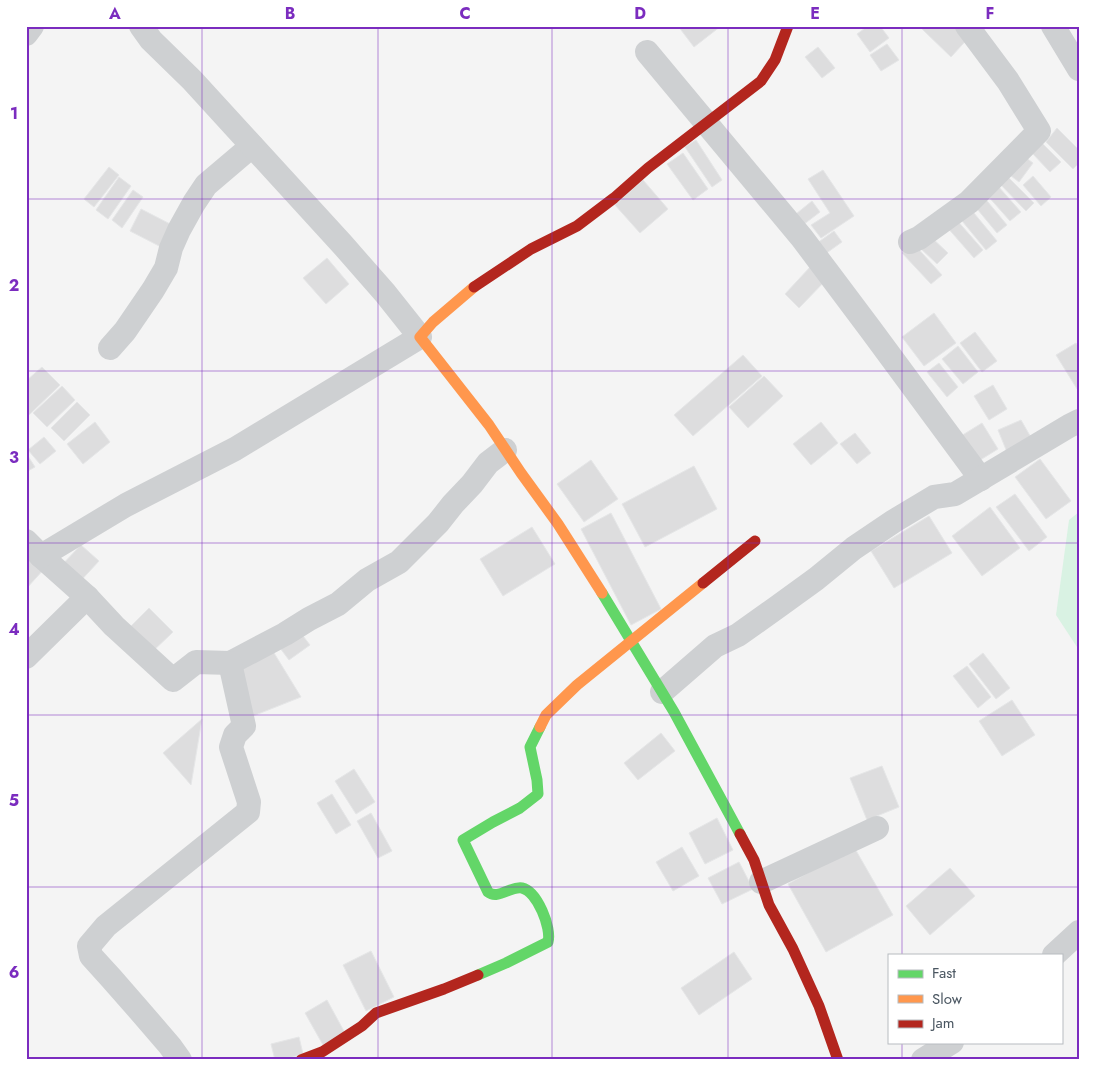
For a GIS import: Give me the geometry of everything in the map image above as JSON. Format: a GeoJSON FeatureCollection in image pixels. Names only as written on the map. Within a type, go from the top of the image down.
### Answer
{"type":"FeatureCollection","features":[{"type":"Feature","properties":{"kind":"street"},"geometry":{"type":"LineString","coordinates":[[26,34],[32,26]]}},
{"type":"Feature","properties":{"kind":"street"},"geometry":{"type":"LineString","coordinates":[[141,26],[151,40],[192,80],[385,293],[489,425],[520,473],[558,524],[600,589],[674,712],[754,860],[769,905],[793,949],[818,1006],[838,1060]]}},
{"type":"Feature","properties":{"kind":"street"},"geometry":{"type":"LineString","coordinates":[[505,450],[488,463],[438,523],[399,562],[367,580],[338,604],[309,618],[285,634],[230,662],[196,662],[173,680],[34,548],[126,505],[235,449],[420,337],[433,322],[468,291],[532,249],[577,226],[614,198],[648,168],[761,82],[775,60],[788,26]]}},
{"type":"Feature","properties":{"kind":"street"},"geometry":{"type":"LineString","coordinates":[[910,242],[919,238],[969,202],[1039,131],[1008,81],[968,26]]}},
{"type":"Feature","properties":{"kind":"street"},"geometry":{"type":"LineString","coordinates":[[1053,26],[1079,69]]}},
{"type":"Feature","properties":{"kind":"street"},"geometry":{"type":"LineString","coordinates":[[647,52],[802,238],[981,479]]}},
{"type":"Feature","properties":{"kind":"street"},"geometry":{"type":"LineString","coordinates":[[110,348],[153,290],[166,268],[171,248],[179,230],[206,185],[252,146]]}},
{"type":"Feature","properties":{"kind":"street"},"geometry":{"type":"LineString","coordinates":[[662,692],[715,646],[746,630],[878,531],[934,497],[955,494],[1079,421]]}},
{"type":"Feature","properties":{"kind":"street"},"geometry":{"type":"LineString","coordinates":[[301,1060],[322,1052],[362,1026],[376,1013],[444,989],[506,963],[548,942],[550,937],[548,924],[526,888],[520,887],[496,895],[488,892],[463,840],[520,808],[538,794],[530,747],[546,714],[577,685],[631,640],[755,542]]}},
{"type":"Feature","properties":{"kind":"street"},"geometry":{"type":"LineString","coordinates":[[26,657],[87,597]]}},
{"type":"Feature","properties":{"kind":"street"},"geometry":{"type":"LineString","coordinates":[[180,1060],[140,1010],[91,956],[89,946],[106,926],[248,812],[249,802],[230,747],[235,735],[244,726],[230,662]]}},
{"type":"Feature","properties":{"kind":"street"},"geometry":{"type":"LineString","coordinates":[[761,882],[877,828]]}},
{"type":"Feature","properties":{"kind":"street"},"geometry":{"type":"LineString","coordinates":[[1055,954],[1079,932]]}},
{"type":"Feature","properties":{"kind":"street"},"geometry":{"type":"LineString","coordinates":[[923,1060],[949,1044]]}},
{"type":"Feature","properties":{"kind":"green space"},"geometry":{"type":"Polygon","coordinates":[[[1079,512],[1079,650],[1056,615],[1069,520],[1079,512]]]}},
{"type":"Feature","properties":{"kind":"building"},"geometry":{"type":"Polygon","coordinates":[[[678,26],[721,26],[694,47],[678,26]]]}},
{"type":"Feature","properties":{"kind":"building"},"geometry":{"type":"Polygon","coordinates":[[[868,26],[880,26],[889,38],[870,52],[857,34],[868,26]]]}},
{"type":"Feature","properties":{"kind":"building"},"geometry":{"type":"Polygon","coordinates":[[[923,26],[964,26],[972,34],[951,57],[921,28],[923,26]]]}},
{"type":"Feature","properties":{"kind":"building"},"geometry":{"type":"Polygon","coordinates":[[[887,44],[899,60],[881,71],[870,55],[887,44]]]}},
{"type":"Feature","properties":{"kind":"building"},"geometry":{"type":"Polygon","coordinates":[[[818,47],[835,68],[822,78],[805,57],[818,47]]]}},
{"type":"Feature","properties":{"kind":"building"},"geometry":{"type":"Polygon","coordinates":[[[1057,128],[1079,150],[1079,163],[1073,169],[1046,142],[1057,128]]]}},
{"type":"Feature","properties":{"kind":"building"},"geometry":{"type":"Polygon","coordinates":[[[696,140],[722,180],[712,187],[685,147],[696,140]]]}},
{"type":"Feature","properties":{"kind":"building"},"geometry":{"type":"Polygon","coordinates":[[[1042,143],[1061,162],[1050,172],[1032,153],[1042,143]]]}},
{"type":"Feature","properties":{"kind":"building"},"geometry":{"type":"Polygon","coordinates":[[[683,153],[708,189],[693,200],[667,164],[683,153]]]}},
{"type":"Feature","properties":{"kind":"building"},"geometry":{"type":"Polygon","coordinates":[[[1021,154],[1033,163],[1019,182],[1007,173],[1021,154]]]}},
{"type":"Feature","properties":{"kind":"building"},"geometry":{"type":"Polygon","coordinates":[[[109,167],[119,175],[94,207],[84,199],[109,167]]]}},
{"type":"Feature","properties":{"kind":"building"},"geometry":{"type":"Polygon","coordinates":[[[823,170],[854,216],[821,238],[811,225],[830,213],[808,179],[823,170]]]}},
{"type":"Feature","properties":{"kind":"building"},"geometry":{"type":"Polygon","coordinates":[[[1007,176],[1034,203],[1026,211],[999,183],[1007,176]]]}},
{"type":"Feature","properties":{"kind":"building"},"geometry":{"type":"Polygon","coordinates":[[[1033,176],[1051,197],[1041,206],[1023,185],[1033,176]]]}},
{"type":"Feature","properties":{"kind":"building"},"geometry":{"type":"Polygon","coordinates":[[[119,177],[131,186],[108,219],[96,210],[119,177]]]}},
{"type":"Feature","properties":{"kind":"building"},"geometry":{"type":"Polygon","coordinates":[[[643,180],[668,209],[640,233],[615,205],[643,180]]]}},
{"type":"Feature","properties":{"kind":"building"},"geometry":{"type":"Polygon","coordinates":[[[998,186],[1021,212],[1010,221],[987,195],[998,186]]]}},
{"type":"Feature","properties":{"kind":"building"},"geometry":{"type":"Polygon","coordinates":[[[133,190],[143,197],[122,228],[112,220],[133,190]]]}},
{"type":"Feature","properties":{"kind":"building"},"geometry":{"type":"Polygon","coordinates":[[[983,196],[1007,225],[997,233],[973,204],[983,196]]]}},
{"type":"Feature","properties":{"kind":"building"},"geometry":{"type":"Polygon","coordinates":[[[812,201],[820,212],[799,228],[791,218],[812,201]]]}},
{"type":"Feature","properties":{"kind":"building"},"geometry":{"type":"Polygon","coordinates":[[[969,207],[997,241],[986,250],[958,216],[969,207]]]}},
{"type":"Feature","properties":{"kind":"building"},"geometry":{"type":"Polygon","coordinates":[[[141,209],[176,227],[165,249],[130,231],[141,209]]]}},
{"type":"Feature","properties":{"kind":"building"},"geometry":{"type":"Polygon","coordinates":[[[955,218],[983,250],[974,258],[946,226],[955,218]]]}},
{"type":"Feature","properties":{"kind":"building"},"geometry":{"type":"Polygon","coordinates":[[[834,231],[842,242],[821,257],[813,246],[834,231]]]}},
{"type":"Feature","properties":{"kind":"building"},"geometry":{"type":"Polygon","coordinates":[[[930,236],[948,253],[937,264],[919,247],[930,236]]]}},
{"type":"Feature","properties":{"kind":"building"},"geometry":{"type":"Polygon","coordinates":[[[913,243],[942,275],[931,284],[902,253],[913,243]]]}},
{"type":"Feature","properties":{"kind":"building"},"geometry":{"type":"Polygon","coordinates":[[[327,258],[349,284],[326,304],[303,278],[327,258]]]}},
{"type":"Feature","properties":{"kind":"building"},"geometry":{"type":"Polygon","coordinates":[[[811,266],[826,280],[799,308],[785,294],[811,266]]]}},
{"type":"Feature","properties":{"kind":"building"},"geometry":{"type":"Polygon","coordinates":[[[934,313],[956,343],[924,366],[902,337],[934,313]]]}},
{"type":"Feature","properties":{"kind":"building"},"geometry":{"type":"Polygon","coordinates":[[[975,332],[997,361],[982,372],[960,343],[975,332]]]}},
{"type":"Feature","properties":{"kind":"building"},"geometry":{"type":"Polygon","coordinates":[[[1076,343],[1079,348],[1079,392],[1056,355],[1076,343]]]}},
{"type":"Feature","properties":{"kind":"building"},"geometry":{"type":"Polygon","coordinates":[[[958,346],[978,372],[963,384],[942,359],[958,346]]]}},
{"type":"Feature","properties":{"kind":"building"},"geometry":{"type":"Polygon","coordinates":[[[743,355],[762,376],[693,436],[674,415],[743,355]]]}},
{"type":"Feature","properties":{"kind":"building"},"geometry":{"type":"Polygon","coordinates":[[[939,363],[958,387],[947,397],[927,372],[939,363]]]}},
{"type":"Feature","properties":{"kind":"building"},"geometry":{"type":"Polygon","coordinates":[[[42,367],[60,385],[29,415],[26,412],[26,381],[42,367]]]}},
{"type":"Feature","properties":{"kind":"building"},"geometry":{"type":"Polygon","coordinates":[[[764,376],[783,396],[748,428],[729,407],[764,376]]]}},
{"type":"Feature","properties":{"kind":"building"},"geometry":{"type":"Polygon","coordinates":[[[993,385],[1007,409],[989,420],[974,396],[993,385]]]}},
{"type":"Feature","properties":{"kind":"building"},"geometry":{"type":"Polygon","coordinates":[[[62,386],[75,400],[47,427],[33,413],[62,386]]]}},
{"type":"Feature","properties":{"kind":"building"},"geometry":{"type":"Polygon","coordinates":[[[77,402],[90,415],[64,441],[51,428],[77,402]]]}},
{"type":"Feature","properties":{"kind":"building"},"geometry":{"type":"Polygon","coordinates":[[[1021,420],[1033,441],[1007,452],[998,430],[1021,420]]]}},
{"type":"Feature","properties":{"kind":"building"},"geometry":{"type":"Polygon","coordinates":[[[95,422],[110,442],[83,464],[67,444],[95,422]]]}},
{"type":"Feature","properties":{"kind":"building"},"geometry":{"type":"Polygon","coordinates":[[[821,422],[838,443],[811,465],[793,444],[821,422]]]}},
{"type":"Feature","properties":{"kind":"building"},"geometry":{"type":"Polygon","coordinates":[[[982,423],[998,449],[977,462],[961,436],[982,423]]]}},
{"type":"Feature","properties":{"kind":"building"},"geometry":{"type":"Polygon","coordinates":[[[855,433],[871,453],[857,464],[840,444],[855,433]]]}},
{"type":"Feature","properties":{"kind":"building"},"geometry":{"type":"Polygon","coordinates":[[[44,437],[56,451],[40,464],[28,450],[44,437]]]}},
{"type":"Feature","properties":{"kind":"building"},"geometry":{"type":"Polygon","coordinates":[[[26,453],[35,467],[26,472],[26,453]]]}},
{"type":"Feature","properties":{"kind":"building"},"geometry":{"type":"Polygon","coordinates":[[[1040,459],[1071,501],[1046,519],[1015,477],[1040,459]]]}},
{"type":"Feature","properties":{"kind":"building"},"geometry":{"type":"Polygon","coordinates":[[[591,460],[618,499],[584,522],[557,484],[591,460]]]}},
{"type":"Feature","properties":{"kind":"building"},"geometry":{"type":"Polygon","coordinates":[[[694,466],[717,509],[645,547],[622,504],[694,466]]]}},
{"type":"Feature","properties":{"kind":"building"},"geometry":{"type":"Polygon","coordinates":[[[1015,494],[1047,537],[1029,551],[996,507],[1015,494]]]}},
{"type":"Feature","properties":{"kind":"building"},"geometry":{"type":"Polygon","coordinates":[[[990,507],[1020,548],[982,576],[952,536],[990,507]]]}},
{"type":"Feature","properties":{"kind":"building"},"geometry":{"type":"Polygon","coordinates":[[[611,513],[661,609],[631,625],[581,529],[611,513]]]}},
{"type":"Feature","properties":{"kind":"building"},"geometry":{"type":"Polygon","coordinates":[[[929,516],[952,553],[894,588],[871,551],[929,516]]]}},
{"type":"Feature","properties":{"kind":"building"},"geometry":{"type":"Polygon","coordinates":[[[532,527],[555,564],[503,596],[480,559],[532,527]]]}},
{"type":"Feature","properties":{"kind":"building"},"geometry":{"type":"Polygon","coordinates":[[[81,545],[99,561],[75,587],[57,570],[81,545]]]}},
{"type":"Feature","properties":{"kind":"building"},"geometry":{"type":"Polygon","coordinates":[[[26,551],[45,568],[26,589],[26,551]]]}},
{"type":"Feature","properties":{"kind":"building"},"geometry":{"type":"Polygon","coordinates":[[[149,608],[173,632],[151,653],[128,629],[149,608]]]}},
{"type":"Feature","properties":{"kind":"building"},"geometry":{"type":"Polygon","coordinates":[[[300,632],[310,645],[289,660],[280,648],[300,632]]]}},
{"type":"Feature","properties":{"kind":"building"},"geometry":{"type":"Polygon","coordinates":[[[271,648],[301,697],[248,718],[234,672],[271,648]]]}},
{"type":"Feature","properties":{"kind":"building"},"geometry":{"type":"Polygon","coordinates":[[[983,653],[1010,688],[996,699],[969,664],[983,653]]]}},
{"type":"Feature","properties":{"kind":"building"},"geometry":{"type":"Polygon","coordinates":[[[967,666],[991,697],[978,708],[953,676],[967,666]]]}},
{"type":"Feature","properties":{"kind":"building"},"geometry":{"type":"Polygon","coordinates":[[[1012,700],[1035,735],[1002,756],[979,721],[1012,700]]]}},
{"type":"Feature","properties":{"kind":"building"},"geometry":{"type":"Polygon","coordinates":[[[202,719],[191,785],[163,753],[202,719]]]}},
{"type":"Feature","properties":{"kind":"building"},"geometry":{"type":"Polygon","coordinates":[[[661,733],[675,751],[638,780],[624,763],[661,733]]]}},
{"type":"Feature","properties":{"kind":"building"},"geometry":{"type":"Polygon","coordinates":[[[882,766],[899,807],[867,820],[850,778],[882,766]]]}},
{"type":"Feature","properties":{"kind":"building"},"geometry":{"type":"Polygon","coordinates":[[[354,769],[375,802],[356,814],[335,781],[354,769]]]}},
{"type":"Feature","properties":{"kind":"building"},"geometry":{"type":"Polygon","coordinates":[[[332,794],[351,825],[336,834],[317,803],[332,794]]]}},
{"type":"Feature","properties":{"kind":"building"},"geometry":{"type":"Polygon","coordinates":[[[371,813],[392,851],[378,858],[357,821],[371,813]]]}},
{"type":"Feature","properties":{"kind":"building"},"geometry":{"type":"Polygon","coordinates":[[[717,818],[733,850],[705,864],[689,833],[717,818]]]}},
{"type":"Feature","properties":{"kind":"building"},"geometry":{"type":"Polygon","coordinates":[[[682,847],[699,876],[673,891],[656,862],[682,847]]]}},
{"type":"Feature","properties":{"kind":"building"},"geometry":{"type":"Polygon","coordinates":[[[854,847],[893,915],[826,952],[788,884],[854,847]]]}},
{"type":"Feature","properties":{"kind":"building"},"geometry":{"type":"Polygon","coordinates":[[[739,862],[753,889],[722,904],[708,878],[739,862]]]}},
{"type":"Feature","properties":{"kind":"building"},"geometry":{"type":"Polygon","coordinates":[[[950,868],[975,896],[930,935],[906,906],[950,868]]]}},
{"type":"Feature","properties":{"kind":"building"},"geometry":{"type":"Polygon","coordinates":[[[371,951],[394,997],[366,1011],[343,965],[371,951]]]}},
{"type":"Feature","properties":{"kind":"building"},"geometry":{"type":"Polygon","coordinates":[[[734,952],[752,979],[699,1015],[681,988],[734,952]]]}},
{"type":"Feature","properties":{"kind":"building"},"geometry":{"type":"Polygon","coordinates":[[[327,1000],[345,1033],[323,1045],[305,1013],[327,1000]]]}},
{"type":"Feature","properties":{"kind":"building"},"geometry":{"type":"Polygon","coordinates":[[[299,1037],[303,1054],[283,1060],[275,1060],[271,1044],[299,1037]]]}},
{"type":"Feature","properties":{"kind":"traffic: fast"},"geometry":{"type":"LineString","coordinates":[[602,593],[674,712],[740,834]]}},
{"type":"Feature","properties":{"kind":"traffic: fast"},"geometry":{"type":"LineString","coordinates":[[478,975],[548,942],[548,928],[542,911],[533,896],[522,888],[500,894],[488,892],[463,840],[520,808],[538,794],[530,747],[540,727]]}},
{"type":"Feature","properties":{"kind":"traffic: slow"},"geometry":{"type":"LineString","coordinates":[[474,287],[433,322],[420,337],[489,425],[558,524],[602,593]]}},
{"type":"Feature","properties":{"kind":"traffic: slow"},"geometry":{"type":"LineString","coordinates":[[540,727],[546,715],[577,685],[703,583]]}},
{"type":"Feature","properties":{"kind":"traffic: jam"},"geometry":{"type":"LineString","coordinates":[[474,287],[531,249],[577,226],[614,198],[648,168],[761,81],[775,60],[788,26]]}},
{"type":"Feature","properties":{"kind":"traffic: jam"},"geometry":{"type":"LineString","coordinates":[[703,583],[755,541]]}},
{"type":"Feature","properties":{"kind":"traffic: jam"},"geometry":{"type":"LineString","coordinates":[[740,834],[754,860],[769,905],[793,949],[819,1006],[838,1060]]}},
{"type":"Feature","properties":{"kind":"traffic: jam"},"geometry":{"type":"LineString","coordinates":[[301,1060],[322,1052],[362,1026],[376,1013],[478,975]]}}]}
